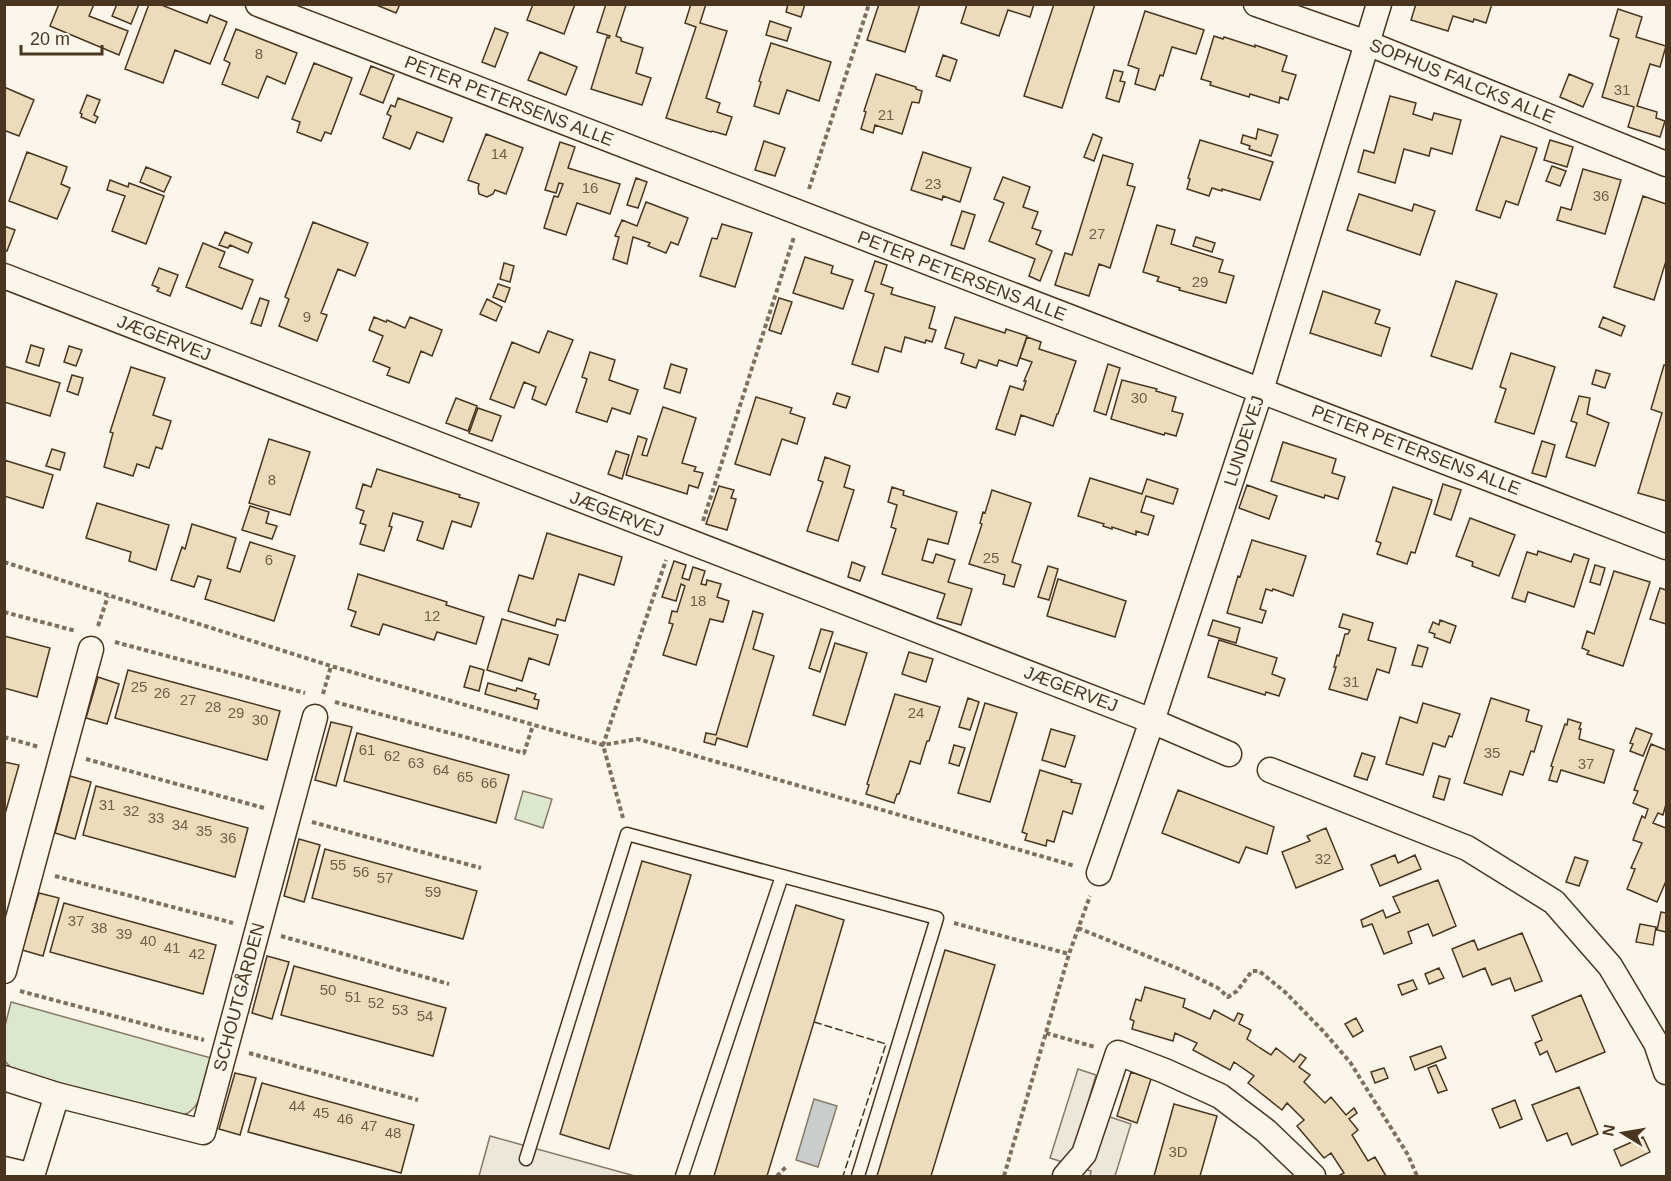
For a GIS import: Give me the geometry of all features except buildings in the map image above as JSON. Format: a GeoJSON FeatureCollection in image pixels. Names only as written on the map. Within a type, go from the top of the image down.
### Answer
{"type":"FeatureCollection","features":[{"type":"Feature","properties":{"kind":"street","name":"PETER PETERSENS ALLE"},"geometry":{"type":"LineString","coordinates":[[258,4],[1666,547]]}},
{"type":"Feature","properties":{"kind":"street","name":"SOPHUS FALCKS ALLE"},"geometry":{"type":"LineString","coordinates":[[1256,4],[1367,43],[1666,164]]}},
{"type":"Feature","properties":{"kind":"street","name":"LUNDEVEJ"},"geometry":{"type":"LineString","coordinates":[[1099,873],[1152,721],[1261,390],[1379,4]]}},
{"type":"Feature","properties":{"kind":"street","name":"JÆGERVEJ"},"geometry":{"type":"LineString","coordinates":[[4,276],[1152,721],[1229,754]]}},
{"type":"Feature","properties":{"kind":"street"},"geometry":{"type":"LineString","coordinates":[[4,971],[93,643]]}},
{"type":"Feature","properties":{"kind":"street","name":"SCHOUTGÅRDEN"},"geometry":{"type":"LineString","coordinates":[[4,1078],[57,1095],[203,1132],[289,815],[313,706]]}},
{"type":"Feature","properties":{"kind":"street"},"geometry":{"type":"LineString","coordinates":[[1270,770],[1467,848],[1554,902],[1610,966],[1656,1043],[1666,1072]]}},
{"type":"Feature","properties":{"kind":"street"},"geometry":{"type":"LineString","coordinates":[[1065,1176],[1084,1154],[1118,1053],[1220,1096],[1266,1131],[1313,1176]]}},
{"type":"Feature","properties":{"kind":"street"},"geometry":{"type":"LineString","coordinates":[[32,1176],[57,1095]]}},
{"type":"Feature","properties":{"kind":"street"},"geometry":{"type":"LineString","coordinates":[[4,1172],[21,1176]]}},
{"type":"Feature","properties":{"kind":"lane"},"geometry":{"type":"LineString","coordinates":[[526,1159],[627,834],[937,918],[858,1176]]}},
{"type":"Feature","properties":{"kind":"lane"},"geometry":{"type":"LineString","coordinates":[[682,1176],[782,876]]}},
{"type":"Feature","properties":{"kind":"path"},"geometry":{"type":"LineString","coordinates":[[627,834],[603,745],[685,540],[801,214],[869,4]]}},
{"type":"Feature","properties":{"kind":"path"},"geometry":{"type":"LineString","coordinates":[[4,562],[332,666],[603,745],[638,739],[1099,873],[1069,954],[1004,1176]]}},
{"type":"Feature","properties":{"kind":"path"},"geometry":{"type":"LineString","coordinates":[[93,643],[108,596]]}},
{"type":"Feature","properties":{"kind":"path"},"geometry":{"type":"LineString","coordinates":[[4,612],[93,643],[313,706]]}},
{"type":"Feature","properties":{"kind":"path"},"geometry":{"type":"LineString","coordinates":[[333,701],[524,753],[533,725]]}},
{"type":"Feature","properties":{"kind":"path"},"geometry":{"type":"LineString","coordinates":[[4,737],[481,868]]}},
{"type":"Feature","properties":{"kind":"path"},"geometry":{"type":"LineString","coordinates":[[32,870],[449,984]]}},
{"type":"Feature","properties":{"kind":"path"},"geometry":{"type":"LineString","coordinates":[[937,918],[1069,954]]}},
{"type":"Feature","properties":{"kind":"path"},"geometry":{"type":"LineString","coordinates":[[1078,928],[1179,969],[1218,988],[1228,997],[1237,992],[1252,971],[1259,971],[1285,992],[1350,1062],[1408,1155],[1417,1176]]}},
{"type":"Feature","properties":{"kind":"path"},"geometry":{"type":"LineString","coordinates":[[1046,1033],[1118,1053]]}},
{"type":"Feature","properties":{"kind":"path"},"geometry":{"type":"LineString","coordinates":[[777,1176],[786,1167]]}},
{"type":"Feature","properties":{"kind":"green space"},"geometry":{"type":"Polygon","coordinates":[[[523,791],[552,799],[543,828],[515,819],[523,791]]]}},
{"type":"Feature","properties":{"kind":"green space"},"geometry":{"type":"Polygon","coordinates":[[[11,1002],[211,1058],[198,1102],[188,1113],[173,1116],[13,1070],[5,1061],[5,1026],[11,1002]]]}},
{"type":"Feature","properties":{"kind":"shaded area"},"geometry":{"type":"Polygon","coordinates":[[[1078,1069],[1096,1075],[1086,1109],[1131,1124],[1115,1176],[1090,1176],[1091,1171],[1050,1158],[1078,1069]]]}},
{"type":"Feature","properties":{"kind":"shaded area"},"geometry":{"type":"Polygon","coordinates":[[[814,1099],[837,1106],[818,1167],[796,1160],[814,1099]]]}},
{"type":"Feature","properties":{"kind":"shaded area"},"geometry":{"type":"Polygon","coordinates":[[[490,1136],[635,1176],[479,1176],[490,1136]]]}},
{"type":"Feature","properties":{"kind":"fence"},"geometry":{"type":"LineString","coordinates":[[814,1022],[886,1044],[843,1176]]}}]}
